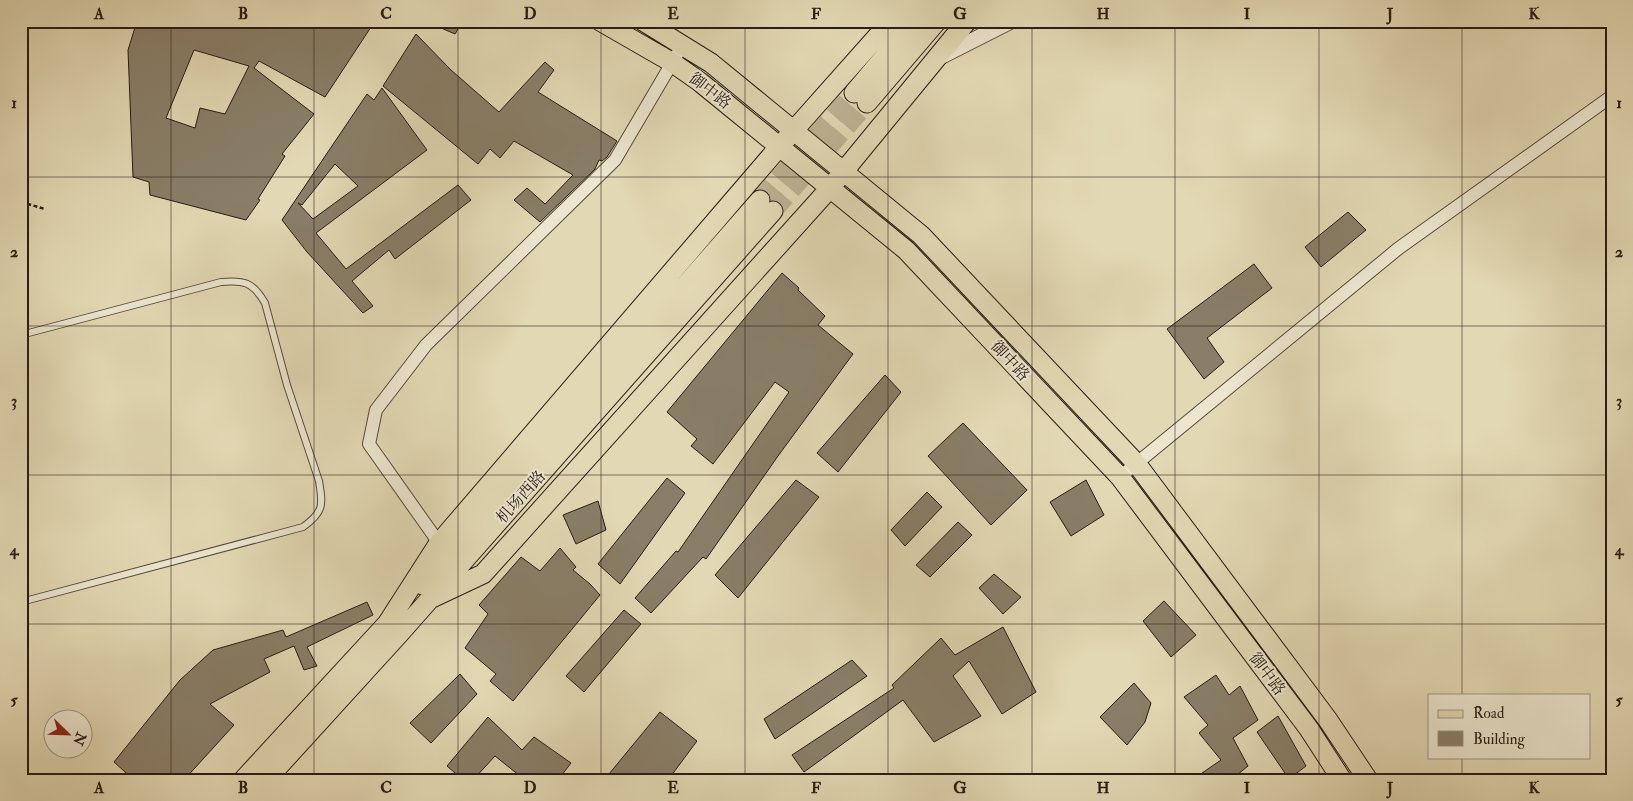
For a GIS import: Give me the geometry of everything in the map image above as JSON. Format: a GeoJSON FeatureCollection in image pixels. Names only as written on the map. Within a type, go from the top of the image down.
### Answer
{"type":"FeatureCollection","features":[{"type":"Feature","properties":{"kind":"main road","name":"御中路"},"geometry":{"type":"LineString","coordinates":[[600,21],[700,82],[906,250],[1120,477],[1309,729],[1342,780]]}},
{"type":"Feature","properties":{"kind":"main road","name":"御中路"},"geometry":{"type":"LineString","coordinates":[[643,21],[711,63],[921,235],[1136,463],[1328,720],[1368,780]]}},
{"type":"Feature","properties":{"kind":"main road"},"geometry":{"type":"LineString","coordinates":[[243,780],[387,624],[439,543],[779,146],[891,21]]}},
{"type":"Feature","properties":{"kind":"main road"},"geometry":{"type":"LineString","coordinates":[[915,21],[861,98],[937,21]]}},
{"type":"Feature","properties":{"kind":"main road"},"geometry":{"type":"LineString","coordinates":[[432,598],[483,574],[830,188],[967,21]]}},
{"type":"Feature","properties":{"kind":"main road","name":"机场西路"},"geometry":{"type":"LineString","coordinates":[[266,780],[432,598],[766,206],[387,624]]}},
{"type":"Feature","properties":{"kind":"street"},"geometry":{"type":"LineString","coordinates":[[936,59],[1011,21]]}},
{"type":"Feature","properties":{"kind":"street"},"geometry":{"type":"LineString","coordinates":[[439,543],[370,444],[376,410],[426,345],[615,160],[682,46]]}},
{"type":"Feature","properties":{"kind":"street"},"geometry":{"type":"LineString","coordinates":[[1120,477],[1399,248],[1612,96]]}},
{"type":"Feature","properties":{"kind":"lane"},"geometry":{"type":"LineString","coordinates":[[21,335],[221,282],[237,280],[249,284],[258,291],[265,303],[287,385],[319,481],[321,496],[321,507],[316,517],[303,527],[21,602]]}},
{"type":"Feature","properties":{"kind":"path"},"geometry":{"type":"LineString","coordinates":[[21,202],[45,209]]}},
{"type":"Feature","properties":{"kind":"building"},"geometry":{"type":"Polygon","coordinates":[[[137,21],[375,21],[325,97],[259,61],[254,68],[314,114],[282,154],[285,156],[258,199],[260,200],[246,220],[150,195],[149,182],[133,177],[128,50],[137,21]],[[194,50],[166,118],[195,128],[200,108],[225,114],[249,66],[194,50]]]}},
{"type":"Feature","properties":{"kind":"building"},"geometry":{"type":"Polygon","coordinates":[[[425,21],[463,21],[455,34],[425,21]]]}},
{"type":"Feature","properties":{"kind":"building"},"geometry":{"type":"Polygon","coordinates":[[[416,34],[451,70],[499,112],[545,62],[554,70],[538,92],[617,141],[607,157],[602,161],[599,160],[595,169],[540,222],[514,200],[527,188],[545,204],[573,175],[514,141],[500,158],[490,149],[478,164],[383,86],[416,34]]]}},
{"type":"Feature","properties":{"kind":"building"},"geometry":{"type":"Polygon","coordinates":[[[382,88],[427,150],[316,233],[346,269],[458,185],[471,200],[395,259],[389,250],[352,281],[373,306],[363,313],[307,252],[282,220],[367,94],[374,100],[382,88]],[[335,164],[302,205],[298,203],[313,219],[358,186],[335,164]]]}},
{"type":"Feature","properties":{"kind":"building"},"geometry":{"type":"Polygon","coordinates":[[[1348,212],[1366,230],[1321,267],[1305,247],[1348,212]]]}},
{"type":"Feature","properties":{"kind":"building"},"geometry":{"type":"Polygon","coordinates":[[[1254,264],[1272,288],[1207,338],[1224,362],[1204,379],[1167,329],[1254,264]]]}},
{"type":"Feature","properties":{"kind":"building"},"geometry":{"type":"Polygon","coordinates":[[[782,273],[825,316],[818,325],[853,354],[778,456],[706,559],[703,557],[651,613],[635,598],[676,551],[678,552],[789,392],[775,382],[713,464],[691,446],[697,439],[667,412],[782,273]]]}},
{"type":"Feature","properties":{"kind":"building"},"geometry":{"type":"Polygon","coordinates":[[[885,375],[901,392],[838,472],[817,453],[885,375]]]}},
{"type":"Feature","properties":{"kind":"building"},"geometry":{"type":"Polygon","coordinates":[[[963,423],[1027,490],[991,525],[928,456],[963,423]]]}},
{"type":"Feature","properties":{"kind":"building"},"geometry":{"type":"Polygon","coordinates":[[[667,478],[685,493],[620,584],[598,564],[667,478]]]}},
{"type":"Feature","properties":{"kind":"building"},"geometry":{"type":"Polygon","coordinates":[[[796,480],[819,497],[738,598],[715,575],[796,480]]]}},
{"type":"Feature","properties":{"kind":"building"},"geometry":{"type":"Polygon","coordinates":[[[1086,480],[1104,515],[1071,536],[1050,502],[1086,480]]]}},
{"type":"Feature","properties":{"kind":"building"},"geometry":{"type":"Polygon","coordinates":[[[927,492],[942,507],[905,546],[891,530],[927,492]]]}},
{"type":"Feature","properties":{"kind":"building"},"geometry":{"type":"Polygon","coordinates":[[[598,501],[606,530],[576,544],[563,515],[598,501]]]}},
{"type":"Feature","properties":{"kind":"building"},"geometry":{"type":"Polygon","coordinates":[[[958,522],[972,535],[930,577],[916,565],[958,522]]]}},
{"type":"Feature","properties":{"kind":"building"},"geometry":{"type":"Polygon","coordinates":[[[560,548],[576,567],[573,570],[600,595],[513,701],[490,681],[496,674],[465,648],[488,614],[479,605],[521,557],[540,571],[560,548]]]}},
{"type":"Feature","properties":{"kind":"building"},"geometry":{"type":"Polygon","coordinates":[[[994,574],[1021,597],[1003,614],[979,588],[994,574]]]}},
{"type":"Feature","properties":{"kind":"building"},"geometry":{"type":"Polygon","coordinates":[[[1164,601],[1196,635],[1171,657],[1143,621],[1164,601]]]}},
{"type":"Feature","properties":{"kind":"building"},"geometry":{"type":"Polygon","coordinates":[[[367,602],[373,615],[307,647],[317,666],[304,670],[294,646],[264,659],[270,672],[210,704],[234,725],[184,780],[134,780],[114,762],[180,680],[213,650],[283,630],[286,637],[367,602]]]}},
{"type":"Feature","properties":{"kind":"building"},"geometry":{"type":"Polygon","coordinates":[[[624,610],[641,624],[584,692],[566,676],[624,610]]]}},
{"type":"Feature","properties":{"kind":"building"},"geometry":{"type":"Polygon","coordinates":[[[1003,627],[1036,692],[1002,714],[969,661],[953,676],[981,716],[934,742],[903,700],[804,772],[792,755],[894,688],[892,685],[941,638],[955,655],[1003,627]]]}},
{"type":"Feature","properties":{"kind":"building"},"geometry":{"type":"Polygon","coordinates":[[[852,660],[867,676],[775,739],[764,719],[852,660]]]}},
{"type":"Feature","properties":{"kind":"building"},"geometry":{"type":"Polygon","coordinates":[[[460,674],[477,694],[431,743],[410,723],[460,674]]]}},
{"type":"Feature","properties":{"kind":"building"},"geometry":{"type":"Polygon","coordinates":[[[1216,675],[1229,695],[1240,686],[1258,720],[1233,738],[1248,766],[1231,780],[1192,780],[1221,760],[1199,733],[1208,725],[1184,697],[1216,675]]]}},
{"type":"Feature","properties":{"kind":"building"},"geometry":{"type":"Polygon","coordinates":[[[1134,683],[1151,703],[1145,722],[1127,745],[1100,717],[1134,683]]]}},
{"type":"Feature","properties":{"kind":"building"},"geometry":{"type":"Polygon","coordinates":[[[660,712],[697,741],[668,780],[604,780],[660,712]]]}},
{"type":"Feature","properties":{"kind":"building"},"geometry":{"type":"Polygon","coordinates":[[[1278,716],[1306,766],[1289,779],[1257,732],[1278,716]]]}},
{"type":"Feature","properties":{"kind":"building"},"geometry":{"type":"Polygon","coordinates":[[[488,717],[522,750],[534,737],[571,763],[558,780],[525,780],[495,756],[473,780],[463,780],[447,766],[488,717]]]}},
{"type":"Feature","properties":{"kind":"tunnel"},"geometry":{"type":"LineString","coordinates":[[760,200],[854,93]]}},
{"type":"Feature","properties":{"kind":"tunnel"},"geometry":{"type":"LineString","coordinates":[[773,211],[867,103]]}}]}
